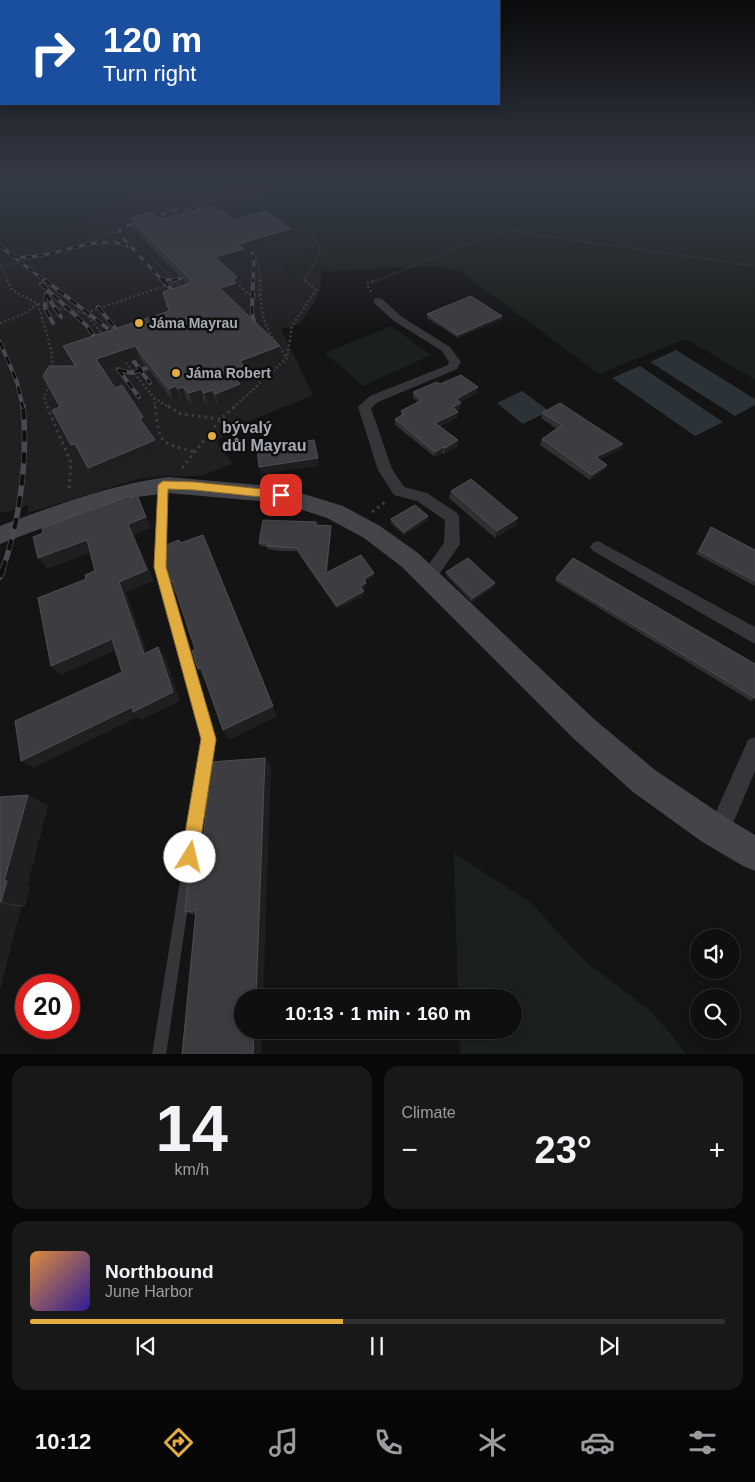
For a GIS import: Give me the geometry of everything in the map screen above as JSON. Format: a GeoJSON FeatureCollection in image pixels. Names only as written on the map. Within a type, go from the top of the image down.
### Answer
{"type":"FeatureCollection","features":[{"type":"Feature","properties":{"kind":"street"},"geometry":{"type":"LineString","coordinates":[[378,301],[398,318],[446,350],[455,362],[453,367],[374,398],[364,407],[384,470],[399,491],[422,497],[452,517],[452,544],[427,578]]}},
{"type":"Feature","properties":{"kind":"street"},"geometry":{"type":"LineString","coordinates":[[0,535],[119,494],[166,485],[281,495],[335,512],[372,532],[410,560],[584,729],[636,775],[718,832],[755,854]]}},
{"type":"Feature","properties":{"kind":"street"},"geometry":{"type":"LineString","coordinates":[[598,546],[755,636]]}},
{"type":"Feature","properties":{"kind":"street"},"geometry":{"type":"LineString","coordinates":[[718,832],[755,747]]}},
{"type":"Feature","properties":{"kind":"lane"},"geometry":{"type":"LineString","coordinates":[[159,1054],[208,739],[160,567],[166,485]]}},
{"type":"Feature","properties":{"kind":"path"},"geometry":{"type":"LineString","coordinates":[[112,232],[76,246],[1,266],[12,290],[38,304],[85,312],[176,282]]}},
{"type":"Feature","properties":{"kind":"path"},"geometry":{"type":"LineString","coordinates":[[127,232],[185,292]]}},
{"type":"Feature","properties":{"kind":"path"},"geometry":{"type":"LineString","coordinates":[[166,485],[222,419],[287,358],[288,334],[297,316],[311,302],[316,290],[304,280],[321,251],[314,236],[309,232]]}},
{"type":"Feature","properties":{"kind":"path"},"geometry":{"type":"LineString","coordinates":[[378,301],[366,284],[454,249],[508,232]]}},
{"type":"Feature","properties":{"kind":"path"},"geometry":{"type":"LineString","coordinates":[[520,232],[755,266]]}},
{"type":"Feature","properties":{"kind":"path"},"geometry":{"type":"LineString","coordinates":[[250,242],[258,254],[260,296],[265,326],[287,358]]}},
{"type":"Feature","properties":{"kind":"path"},"geometry":{"type":"LineString","coordinates":[[154,260],[163,257]]}},
{"type":"Feature","properties":{"kind":"path"},"geometry":{"type":"LineString","coordinates":[[234,280],[247,293],[260,296]]}},
{"type":"Feature","properties":{"kind":"path"},"geometry":{"type":"LineString","coordinates":[[0,323],[24,314],[38,304]]}},
{"type":"Feature","properties":{"kind":"path"},"geometry":{"type":"LineString","coordinates":[[38,304],[51,349],[54,365],[52,373]]}},
{"type":"Feature","properties":{"kind":"path"},"geometry":{"type":"LineString","coordinates":[[85,312],[106,338]]}},
{"type":"Feature","properties":{"kind":"path"},"geometry":{"type":"LineString","coordinates":[[122,358],[154,398],[181,414],[222,419]]}},
{"type":"Feature","properties":{"kind":"path"},"geometry":{"type":"LineString","coordinates":[[50,381],[44,398],[71,463],[68,487],[71,509]]}},
{"type":"Feature","properties":{"kind":"path"},"geometry":{"type":"LineString","coordinates":[[154,398],[159,436],[166,444],[195,452]]}},
{"type":"Feature","properties":{"kind":"path"},"geometry":{"type":"LineString","coordinates":[[369,514],[399,491]]}},
{"type":"Feature","properties":{"kind":"shaded area"},"geometry":{"type":"Polygon","coordinates":[[[0,232],[57,232],[42,240],[39,244],[11,248],[0,240],[0,232]]]}},
{"type":"Feature","properties":{"kind":"shaded area"},"geometry":{"type":"Polygon","coordinates":[[[41,232],[307,232],[324,248],[320,290],[300,324],[281,329],[313,395],[233,428],[217,442],[233,464],[201,476],[141,478],[28,513],[28,505],[5,513],[0,511],[0,240],[11,248],[23,239],[41,232]]]}},
{"type":"Feature","properties":{"kind":"shaded area"},"geometry":{"type":"Polygon","coordinates":[[[301,232],[755,232],[755,380],[686,339],[599,374],[461,272],[433,266],[283,274],[284,264],[315,244],[301,232]]]}},
{"type":"Feature","properties":{"kind":"shaded area"},"geometry":{"type":"Polygon","coordinates":[[[391,326],[431,355],[363,386],[325,353],[391,326]]]}},
{"type":"Feature","properties":{"kind":"shaded area"},"geometry":{"type":"Polygon","coordinates":[[[676,350],[755,399],[755,405],[735,416],[650,362],[676,350]]]}},
{"type":"Feature","properties":{"kind":"shaded area"},"geometry":{"type":"Polygon","coordinates":[[[640,366],[723,422],[695,436],[612,378],[640,366]]]}},
{"type":"Feature","properties":{"kind":"shaded area"},"geometry":{"type":"Polygon","coordinates":[[[522,391],[549,411],[523,424],[497,403],[522,391]]]}},
{"type":"Feature","properties":{"kind":"shaded area"},"geometry":{"type":"Polygon","coordinates":[[[454,853],[530,902],[585,961],[648,1009],[686,1054],[460,1054],[459,1039],[522,1039],[522,989],[458,989],[454,853]]]}},
{"type":"Feature","properties":{"kind":"building"},"geometry":{"type":"Polygon","coordinates":[[[144,232],[279,232],[238,244],[244,249],[215,257],[237,277],[233,280],[236,283],[220,288],[280,346],[240,361],[244,366],[240,367],[245,372],[233,376],[240,384],[215,394],[212,390],[204,393],[201,389],[189,393],[183,387],[178,389],[176,386],[169,389],[135,346],[96,359],[115,388],[122,385],[143,417],[140,419],[155,440],[88,468],[75,444],[71,445],[52,410],[60,407],[43,376],[49,366],[76,366],[63,346],[169,311],[163,292],[193,282],[144,232]]]}},
{"type":"Feature","properties":{"kind":"building"},"geometry":{"type":"Polygon","coordinates":[[[471,296],[502,316],[458,335],[427,314],[471,296]]]}},
{"type":"Feature","properties":{"kind":"building"},"geometry":{"type":"Polygon","coordinates":[[[461,375],[478,387],[456,399],[461,403],[453,407],[458,412],[435,423],[458,440],[435,452],[395,419],[404,414],[401,411],[422,400],[413,392],[461,375]]]}},
{"type":"Feature","properties":{"kind":"building"},"geometry":{"type":"Polygon","coordinates":[[[560,403],[623,444],[596,457],[607,465],[592,475],[542,439],[562,425],[542,413],[560,403]]]}},
{"type":"Feature","properties":{"kind":"building"},"geometry":{"type":"Polygon","coordinates":[[[314,440],[318,458],[259,467],[257,448],[314,440]]]}},
{"type":"Feature","properties":{"kind":"building"},"geometry":{"type":"Polygon","coordinates":[[[471,479],[518,518],[497,531],[451,491],[471,479]]]}},
{"type":"Feature","properties":{"kind":"building"},"geometry":{"type":"Polygon","coordinates":[[[137,495],[146,517],[128,524],[147,570],[119,582],[144,654],[158,647],[173,692],[133,712],[132,707],[21,761],[15,721],[122,672],[112,639],[51,666],[38,598],[86,579],[85,575],[95,571],[87,540],[38,558],[33,537],[43,533],[42,528],[129,496],[130,498],[137,495]]]}},
{"type":"Feature","properties":{"kind":"building"},"geometry":{"type":"Polygon","coordinates":[[[415,505],[428,516],[404,532],[391,519],[415,505]]]}},
{"type":"Feature","properties":{"kind":"building"},"geometry":{"type":"Polygon","coordinates":[[[263,520],[316,522],[316,525],[331,526],[326,573],[361,555],[374,573],[364,579],[366,583],[360,586],[364,591],[337,606],[298,551],[298,548],[267,546],[268,543],[259,543],[263,520]]]}},
{"type":"Feature","properties":{"kind":"building"},"geometry":{"type":"Polygon","coordinates":[[[711,527],[755,550],[755,581],[699,551],[711,527]]]}},
{"type":"Feature","properties":{"kind":"building"},"geometry":{"type":"Polygon","coordinates":[[[203,535],[273,706],[223,730],[201,668],[198,669],[192,651],[195,649],[172,580],[169,581],[159,548],[179,540],[180,543],[203,535]]]}},
{"type":"Feature","properties":{"kind":"building"},"geometry":{"type":"Polygon","coordinates":[[[468,558],[495,583],[473,598],[446,572],[468,558]]]}},
{"type":"Feature","properties":{"kind":"building"},"geometry":{"type":"Polygon","coordinates":[[[573,558],[755,664],[755,698],[556,578],[573,558]]]}},
{"type":"Feature","properties":{"kind":"building"},"geometry":{"type":"Polygon","coordinates":[[[265,758],[256,989],[234,989],[234,1039],[254,1039],[253,1054],[182,1054],[196,910],[185,912],[188,883],[199,883],[211,762],[265,758]]]}},
{"type":"Feature","properties":{"kind":"building"},"geometry":{"type":"Polygon","coordinates":[[[28,795],[4,881],[7,881],[0,902],[0,797],[28,795]]]}},
{"type":"Feature","properties":{"kind":"railway"},"geometry":{"type":"LineString","coordinates":[[119,232],[161,279]]}},
{"type":"Feature","properties":{"kind":"railway"},"geometry":{"type":"LineString","coordinates":[[239,232],[250,247],[254,259],[253,282]]}},
{"type":"Feature","properties":{"kind":"railway"},"geometry":{"type":"LineString","coordinates":[[14,257],[43,255],[102,242],[128,246]]}},
{"type":"Feature","properties":{"kind":"railway"},"geometry":{"type":"LineString","coordinates":[[0,246],[14,257]]}},
{"type":"Feature","properties":{"kind":"railway"},"geometry":{"type":"LineString","coordinates":[[14,257],[46,282]]}},
{"type":"Feature","properties":{"kind":"railway"},"geometry":{"type":"LineString","coordinates":[[161,279],[174,280],[194,275]]}},
{"type":"Feature","properties":{"kind":"railway"},"geometry":{"type":"LineString","coordinates":[[45,280],[111,331],[140,370]]}},
{"type":"Feature","properties":{"kind":"railway"},"geometry":{"type":"LineString","coordinates":[[163,280],[177,295],[186,299],[217,336],[233,335],[242,332],[254,322],[252,313],[253,280]]}},
{"type":"Feature","properties":{"kind":"railway"},"geometry":{"type":"LineString","coordinates":[[41,284],[86,325],[102,347]]}},
{"type":"Feature","properties":{"kind":"railway"},"geometry":{"type":"LineString","coordinates":[[53,323],[45,308],[46,294],[61,317]]}},
{"type":"Feature","properties":{"kind":"railway"},"geometry":{"type":"LineString","coordinates":[[98,307],[115,328]]}},
{"type":"Feature","properties":{"kind":"railway"},"geometry":{"type":"LineString","coordinates":[[0,342],[17,382],[23,408]]}},
{"type":"Feature","properties":{"kind":"railway"},"geometry":{"type":"LineString","coordinates":[[140,370],[161,363]]}},
{"type":"Feature","properties":{"kind":"railway"},"geometry":{"type":"LineString","coordinates":[[118,369],[139,397]]}},
{"type":"Feature","properties":{"kind":"railway"},"geometry":{"type":"LineString","coordinates":[[119,370],[132,373],[140,370]]}},
{"type":"Feature","properties":{"kind":"railway"},"geometry":{"type":"LineString","coordinates":[[140,370],[150,383]]}},
{"type":"Feature","properties":{"kind":"railway"},"geometry":{"type":"LineString","coordinates":[[2,571],[14,532],[21,490],[24,447],[23,406]]}},
{"type":"Feature","properties":{"kind":"railway"},"geometry":{"type":"LineString","coordinates":[[0,577],[3,569]]}},
{"type":"Feature","properties":{"kind":"place","name":"Jáma Mayrau"},"geometry":{"type":"Point","coordinates":[139,323]}},
{"type":"Feature","properties":{"kind":"place","name":"Jáma Robert"},"geometry":{"type":"Point","coordinates":[176,373]}},
{"type":"Feature","properties":{"kind":"place","name":"bývalý důl Mayrau"},"geometry":{"type":"Point","coordinates":[212,436]}},
{"type":"Feature","properties":{"kind":"route"},"geometry":{"type":"LineString","coordinates":[[190,857],[208,739],[160,567],[163,485],[195,486],[281,495]]}}]}
